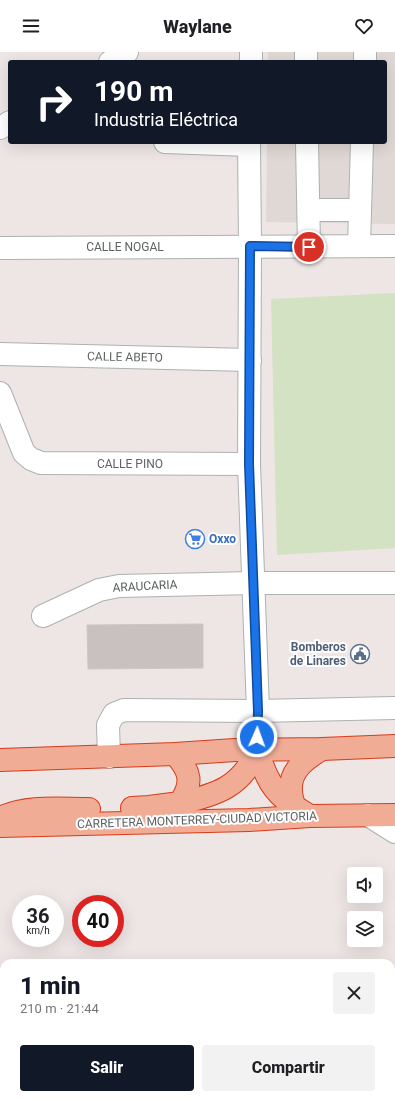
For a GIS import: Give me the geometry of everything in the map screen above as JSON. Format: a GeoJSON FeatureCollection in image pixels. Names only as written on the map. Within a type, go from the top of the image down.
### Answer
{"type":"FeatureCollection","features":[{"type":"Feature","properties":{"kind":"highway"},"geometry":{"type":"LineString","coordinates":[[0,760],[395,746]]}},
{"type":"Feature","properties":{"kind":"highway"},"geometry":{"type":"LineString","coordinates":[[302,811],[291,790],[292,778],[305,760],[322,749]]}},
{"type":"Feature","properties":{"kind":"highway"},"geometry":{"type":"LineString","coordinates":[[0,818],[24,810],[149,807],[180,803],[206,797],[225,789],[238,778],[247,769],[257,750]]}},
{"type":"Feature","properties":{"kind":"highway"},"geometry":{"type":"LineString","coordinates":[[257,750],[273,787],[282,797],[302,811]]}},
{"type":"Feature","properties":{"kind":"highway"},"geometry":{"type":"LineString","coordinates":[[175,754],[185,765],[189,776],[189,785],[186,794],[180,803]]}},
{"type":"Feature","properties":{"kind":"highway","name":"CARRETERA MONTERREY-CIUDAD VICTORIA"},"geometry":{"type":"LineString","coordinates":[[0,826],[249,820],[302,811],[395,815]]}},
{"type":"Feature","properties":{"kind":"street"},"geometry":{"type":"LineString","coordinates":[[113,60],[127,52]]}},
{"type":"Feature","properties":{"kind":"street"},"geometry":{"type":"LineString","coordinates":[[249,144],[249,464],[258,711],[257,750]]}},
{"type":"Feature","properties":{"kind":"street"},"geometry":{"type":"LineString","coordinates":[[307,144],[309,247]]}},
{"type":"Feature","properties":{"kind":"street"},"geometry":{"type":"LineString","coordinates":[[359,246],[362,144]]}},
{"type":"Feature","properties":{"kind":"street"},"geometry":{"type":"LineString","coordinates":[[309,210],[360,210]]}},
{"type":"Feature","properties":{"kind":"street","name":"CALLE NOGAL"},"geometry":{"type":"LineString","coordinates":[[0,248],[395,246]]}},
{"type":"Feature","properties":{"kind":"street","name":"CALLE ABETO"},"geometry":{"type":"LineString","coordinates":[[0,354],[250,360]]}},
{"type":"Feature","properties":{"kind":"street","name":"CALLE PINO"},"geometry":{"type":"LineString","coordinates":[[0,393],[24,453],[31,459],[41,464],[249,464]]}},
{"type":"Feature","properties":{"kind":"street","name":"ARAUCARIA"},"geometry":{"type":"LineString","coordinates":[[43,616],[99,590],[109,587],[253,583],[395,583]]}},
{"type":"Feature","properties":{"kind":"street"},"geometry":{"type":"LineString","coordinates":[[109,757],[108,725],[114,714],[118,711],[258,711],[395,708]]}},
{"type":"Feature","properties":{"kind":"street"},"geometry":{"type":"LineString","coordinates":[[368,815],[395,832]]}},
{"type":"Feature","properties":{"kind":"shaded area"},"geometry":{"type":"Polygon","coordinates":[[[268,52],[395,52],[395,224],[266,222],[267,144],[387,144],[387,60],[268,60],[268,52]]]}},
{"type":"Feature","properties":{"kind":"green space"},"geometry":{"type":"Polygon","coordinates":[[[395,293],[395,548],[277,555],[271,299],[395,293]]]}},
{"type":"Feature","properties":{"kind":"building"},"geometry":{"type":"Polygon","coordinates":[[[203,624],[203,668],[88,669],[87,625],[203,624]]]}},
{"type":"Feature","properties":{"kind":"place","name":"Oxxo"},"geometry":{"type":"Point","coordinates":[195,539]}},
{"type":"Feature","properties":{"kind":"place","name":"Bomberos de Linares"},"geometry":{"type":"Point","coordinates":[360,654]}},
{"type":"Feature","properties":{"kind":"route"},"geometry":{"type":"LineString","coordinates":[[257,737],[258,711],[249,464],[250,246],[309,247]]}}]}
